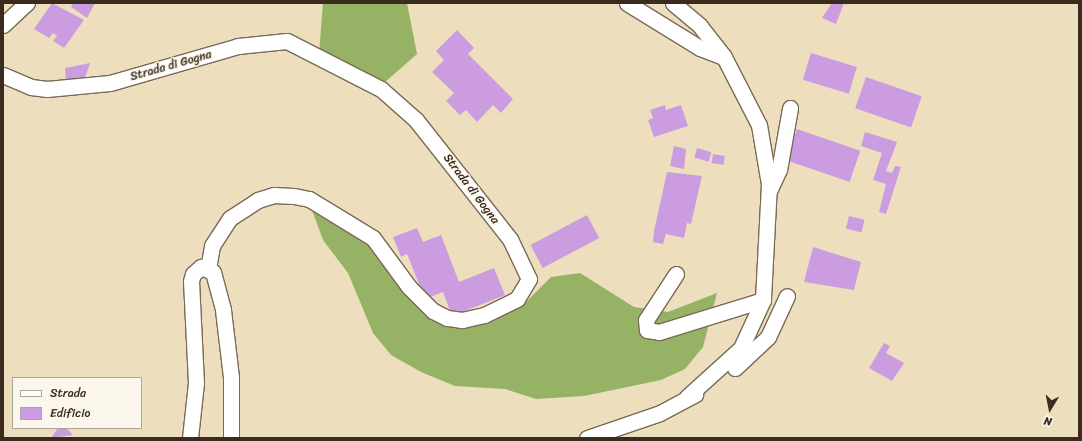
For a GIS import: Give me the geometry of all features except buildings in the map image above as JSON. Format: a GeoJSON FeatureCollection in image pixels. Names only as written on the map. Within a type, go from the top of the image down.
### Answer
{"type":"FeatureCollection","features":[{"type":"Feature","properties":{"kind":"street"},"geometry":{"type":"LineString","coordinates":[[3,25],[27,3]]}},
{"type":"Feature","properties":{"kind":"street"},"geometry":{"type":"LineString","coordinates":[[627,3],[700,48],[724,57]]}},
{"type":"Feature","properties":{"kind":"street"},"geometry":{"type":"LineString","coordinates":[[673,3],[700,26],[724,57],[759,126],[769,192],[763,300],[741,348],[687,397]]}},
{"type":"Feature","properties":{"kind":"street","name":"Strada di Gogna"},"geometry":{"type":"LineString","coordinates":[[3,75],[31,87],[46,89],[110,83],[238,46],[287,41],[381,89],[416,120],[510,239],[529,279],[517,299],[497,309],[462,320],[447,318],[433,311],[409,287],[373,238],[309,199],[274,195],[258,200],[230,218],[212,246],[208,268]]}},
{"type":"Feature","properties":{"kind":"street"},"geometry":{"type":"LineString","coordinates":[[769,192],[779,170],[790,108]]}},
{"type":"Feature","properties":{"kind":"street"},"geometry":{"type":"LineString","coordinates":[[190,438],[196,383],[191,282],[193,274],[201,267],[208,268],[218,286],[228,341],[231,438]]}},
{"type":"Feature","properties":{"kind":"street"},"geometry":{"type":"LineString","coordinates":[[676,274],[646,320],[647,330],[659,332],[763,300]]}},
{"type":"Feature","properties":{"kind":"street"},"geometry":{"type":"LineString","coordinates":[[587,438],[660,413],[687,397],[719,382],[768,337],[787,296]]}},
{"type":"Feature","properties":{"kind":"green space"},"geometry":{"type":"Polygon","coordinates":[[[323,3],[407,3],[417,54],[384,83],[319,54],[323,3]]]}},
{"type":"Feature","properties":{"kind":"green space"},"geometry":{"type":"Polygon","coordinates":[[[309,202],[371,241],[396,274],[411,302],[440,318],[506,312],[526,302],[551,277],[580,273],[634,307],[668,312],[717,293],[703,347],[685,369],[661,380],[584,396],[536,399],[505,389],[455,386],[421,372],[391,355],[373,333],[348,273],[323,240],[309,202]]]}}]}
